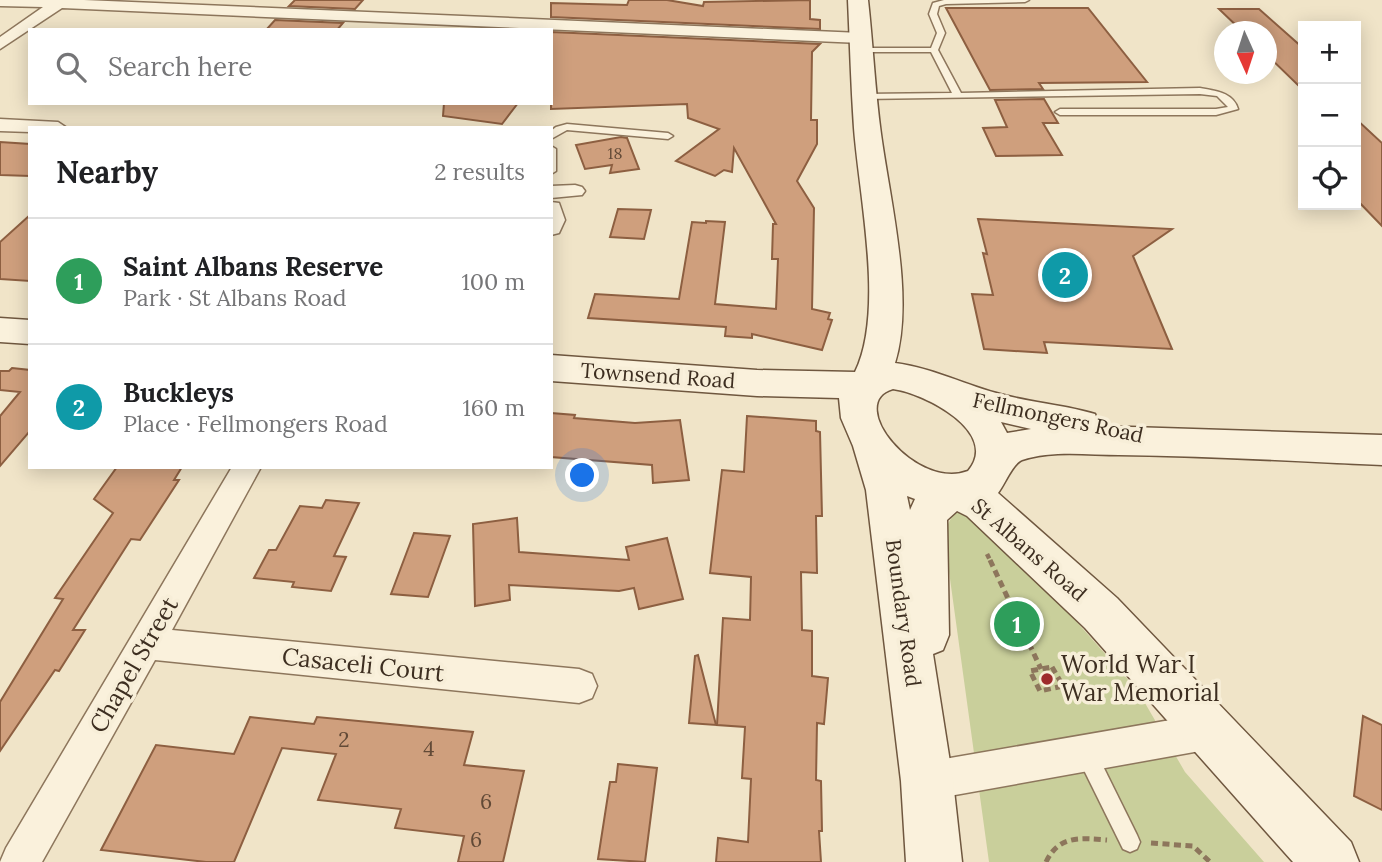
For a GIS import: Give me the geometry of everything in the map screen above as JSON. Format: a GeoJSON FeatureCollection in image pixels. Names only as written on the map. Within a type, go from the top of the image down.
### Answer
{"type":"FeatureCollection","features":[{"type":"Feature","properties":{"kind":"main road"},"geometry":{"type":"LineString","coordinates":[[858,0],[886,301],[876,370],[859,393],[857,403],[869,439],[885,463],[903,477],[932,489],[953,492],[981,484],[989,477],[994,465],[995,445],[984,423],[967,404],[918,373],[907,356],[886,301]]}},
{"type":"Feature","properties":{"kind":"main road"},"geometry":{"type":"LineString","coordinates":[[0,330],[28,332]]}},
{"type":"Feature","properties":{"kind":"main road","name":"Townsend Road"},"geometry":{"type":"LineString","coordinates":[[553,368],[764,384],[867,384]]}},
{"type":"Feature","properties":{"kind":"main road"},"geometry":{"type":"LineString","coordinates":[[867,384],[897,377],[939,388]]}},
{"type":"Feature","properties":{"kind":"main road","name":"Townsend Road"},"geometry":{"type":"LineString","coordinates":[[764,384],[799,391],[839,406],[849,413],[869,439]]}},
{"type":"Feature","properties":{"kind":"main road","name":"Fellmongers Road"},"geometry":{"type":"LineString","coordinates":[[939,388],[1027,414],[1173,441]]}},
{"type":"Feature","properties":{"kind":"main road","name":"Boundary Road"},"geometry":{"type":"LineString","coordinates":[[869,439],[886,490],[927,781],[934,862]]}},
{"type":"Feature","properties":{"kind":"main road","name":"Fellmongers Road"},"geometry":{"type":"LineString","coordinates":[[994,465],[1000,454],[1011,447],[1037,440],[1173,441],[1382,450]]}},
{"type":"Feature","properties":{"kind":"main road","name":"St Albans Road"},"geometry":{"type":"LineString","coordinates":[[994,465],[1004,494],[1101,613],[1331,862]]}},
{"type":"Feature","properties":{"kind":"main road","name":"Boundary Road"},"geometry":{"type":"LineString","coordinates":[[927,781],[926,524],[931,509],[953,492]]}},
{"type":"Feature","properties":{"kind":"main road","name":"St Albans Road"},"geometry":{"type":"LineString","coordinates":[[953,492],[982,505],[1101,613]]}},
{"type":"Feature","properties":{"kind":"street"},"geometry":{"type":"LineString","coordinates":[[0,1],[177,4],[862,44]]}},
{"type":"Feature","properties":{"kind":"street"},"geometry":{"type":"LineString","coordinates":[[0,44],[58,4]]}},
{"type":"Feature","properties":{"kind":"street"},"geometry":{"type":"LineString","coordinates":[[0,125],[28,126]]}},
{"type":"Feature","properties":{"kind":"street"},"geometry":{"type":"LineString","coordinates":[[553,192],[575,191]]}},
{"type":"Feature","properties":{"kind":"street","name":"Chapel Street"},"geometry":{"type":"LineString","coordinates":[[20,862],[246,469]]}},
{"type":"Feature","properties":{"kind":"street","name":"Casaceli Court"},"geometry":{"type":"LineString","coordinates":[[147,643],[579,686]]}},
{"type":"Feature","properties":{"kind":"street"},"geometry":{"type":"LineString","coordinates":[[927,781],[1211,731]]}},
{"type":"Feature","properties":{"kind":"lane"},"geometry":{"type":"LineString","coordinates":[[958,96],[934,50],[941,33],[934,10],[939,3],[1025,0]]}},
{"type":"Feature","properties":{"kind":"lane"},"geometry":{"type":"LineString","coordinates":[[862,44],[934,50]]}},
{"type":"Feature","properties":{"kind":"lane"},"geometry":{"type":"LineString","coordinates":[[865,97],[1210,91],[1227,97],[1233,105],[1233,109],[1227,111],[1060,113]]}},
{"type":"Feature","properties":{"kind":"lane"},"geometry":{"type":"LineString","coordinates":[[1143,93],[1158,112]]}},
{"type":"Feature","properties":{"kind":"lane"},"geometry":{"type":"LineString","coordinates":[[553,134],[567,127],[668,136]]}},
{"type":"Feature","properties":{"kind":"lane"},"geometry":{"type":"LineString","coordinates":[[1086,753],[1130,842]]}},
{"type":"Feature","properties":{"kind":"path"},"geometry":{"type":"LineString","coordinates":[[985,548],[1041,669]]}},
{"type":"Feature","properties":{"kind":"path"},"geometry":{"type":"LineString","coordinates":[[1052,667],[1063,686],[1040,691],[1030,671],[1041,669],[1052,667]]}},
{"type":"Feature","properties":{"kind":"green space"},"geometry":{"type":"Polygon","coordinates":[[[962,510],[983,516],[1138,691],[1185,772],[1264,862],[989,862],[947,557],[948,524],[962,510]]]}},
{"type":"Feature","properties":{"kind":"building"},"geometry":{"type":"Polygon","coordinates":[[[295,0],[363,0],[355,9],[289,6],[295,0]]]}},
{"type":"Feature","properties":{"kind":"building"},"geometry":{"type":"Polygon","coordinates":[[[629,0],[667,0],[703,6],[704,2],[810,0],[810,19],[820,20],[820,29],[551,17],[551,3],[627,5],[629,0]]]}},
{"type":"Feature","properties":{"kind":"building"},"geometry":{"type":"Polygon","coordinates":[[[946,8],[1088,8],[1147,82],[1039,83],[1043,89],[990,90],[946,8]]]}},
{"type":"Feature","properties":{"kind":"building"},"geometry":{"type":"Polygon","coordinates":[[[1219,9],[1259,9],[1273,21],[1232,21],[1219,9]]]}},
{"type":"Feature","properties":{"kind":"building"},"geometry":{"type":"Polygon","coordinates":[[[275,20],[343,23],[339,28],[268,28],[275,20]]]}},
{"type":"Feature","properties":{"kind":"building"},"geometry":{"type":"Polygon","coordinates":[[[1277,25],[1298,44],[1298,85],[1277,65],[1277,25]]]}},
{"type":"Feature","properties":{"kind":"building"},"geometry":{"type":"Polygon","coordinates":[[[553,32],[820,44],[812,52],[811,120],[817,120],[817,144],[797,181],[814,208],[812,309],[830,313],[828,319],[832,320],[822,350],[752,334],[752,338],[725,336],[726,327],[588,318],[595,294],[679,299],[692,222],[706,221],[725,222],[715,304],[776,309],[778,259],[772,259],[773,224],[776,224],[734,148],[732,172],[724,170],[715,176],[676,161],[719,129],[688,118],[687,104],[551,109],[553,32]]]}},
{"type":"Feature","properties":{"kind":"building"},"geometry":{"type":"Polygon","coordinates":[[[1044,99],[1058,123],[1043,123],[1062,155],[996,156],[983,128],[1007,127],[995,100],[1044,99]]]}},
{"type":"Feature","properties":{"kind":"building"},"geometry":{"type":"Polygon","coordinates":[[[444,105],[516,105],[502,124],[443,116],[444,105]]]}},
{"type":"Feature","properties":{"kind":"building"},"geometry":{"type":"Polygon","coordinates":[[[1361,124],[1382,143],[1382,226],[1361,204],[1361,124]]]}},
{"type":"Feature","properties":{"kind":"building"},"geometry":{"type":"Polygon","coordinates":[[[627,138],[639,169],[610,173],[612,165],[585,169],[576,145],[627,138]]]}},
{"type":"Feature","properties":{"kind":"building"},"geometry":{"type":"Polygon","coordinates":[[[0,142],[28,144],[28,176],[0,175],[0,142]]]}},
{"type":"Feature","properties":{"kind":"building"},"geometry":{"type":"Polygon","coordinates":[[[618,209],[651,210],[644,239],[610,237],[618,209]]]}},
{"type":"Feature","properties":{"kind":"building"},"geometry":{"type":"Polygon","coordinates":[[[28,217],[28,281],[0,279],[0,242],[28,217]]]}},
{"type":"Feature","properties":{"kind":"building"},"geometry":{"type":"Polygon","coordinates":[[[978,219],[1172,229],[1133,256],[1172,349],[1044,342],[1047,353],[984,349],[972,294],[993,295],[978,219]]]}},
{"type":"Feature","properties":{"kind":"building"},"geometry":{"type":"Polygon","coordinates":[[[12,368],[28,370],[28,433],[0,466],[0,416],[20,392],[0,390],[0,371],[9,371],[12,368]]]}},
{"type":"Feature","properties":{"kind":"building"},"geometry":{"type":"Polygon","coordinates":[[[553,413],[575,415],[574,418],[635,423],[680,420],[689,480],[653,483],[652,465],[553,457],[553,413]]]}},
{"type":"Feature","properties":{"kind":"building"},"geometry":{"type":"Polygon","coordinates":[[[747,416],[816,421],[816,431],[820,432],[822,516],[816,516],[817,573],[801,572],[802,630],[812,631],[812,676],[828,678],[824,724],[817,723],[816,780],[821,781],[821,862],[716,862],[718,838],[748,842],[751,779],[742,778],[745,727],[717,725],[723,618],[750,620],[751,577],[710,573],[722,470],[744,472],[747,416]]]}},
{"type":"Feature","properties":{"kind":"building"},"geometry":{"type":"Polygon","coordinates":[[[116,469],[181,469],[174,480],[179,480],[140,540],[131,539],[73,630],[85,630],[59,671],[55,670],[0,751],[0,702],[63,599],[55,598],[113,513],[94,499],[116,469]]]}},
{"type":"Feature","properties":{"kind":"building"},"geometry":{"type":"Polygon","coordinates":[[[326,500],[359,503],[334,556],[346,557],[331,591],[292,587],[294,582],[254,578],[269,550],[276,550],[300,506],[322,508],[326,500]]]}},
{"type":"Feature","properties":{"kind":"building"},"geometry":{"type":"Polygon","coordinates":[[[517,518],[519,552],[629,560],[626,547],[667,538],[683,599],[639,609],[634,588],[619,591],[509,585],[510,600],[475,606],[473,524],[517,518]]]}},
{"type":"Feature","properties":{"kind":"building"},"geometry":{"type":"Polygon","coordinates":[[[414,533],[450,536],[428,597],[391,594],[414,533]]]}},
{"type":"Feature","properties":{"kind":"building"},"geometry":{"type":"Polygon","coordinates":[[[698,655],[716,725],[689,723],[695,656],[698,655]]]}},
{"type":"Feature","properties":{"kind":"building"},"geometry":{"type":"Polygon","coordinates":[[[1363,716],[1382,725],[1382,810],[1354,796],[1363,716]]]}},
{"type":"Feature","properties":{"kind":"building"},"geometry":{"type":"Polygon","coordinates":[[[250,717],[314,724],[317,717],[473,732],[464,765],[524,771],[503,862],[458,862],[464,836],[395,828],[401,809],[318,800],[336,754],[282,748],[234,862],[206,862],[101,850],[156,745],[234,754],[250,717]]]}},
{"type":"Feature","properties":{"kind":"building"},"geometry":{"type":"Polygon","coordinates":[[[618,764],[657,768],[645,862],[598,859],[610,782],[616,782],[618,764]]]}},
{"type":"Feature","properties":{"kind":"place","name":"Buckleys"},"geometry":{"type":"Point","coordinates":[1065,275]}},
{"type":"Feature","properties":{"kind":"place","name":"Saint Albans Reserve"},"geometry":{"type":"Point","coordinates":[1017,624]}},
{"type":"Feature","properties":{"kind":"place","name":"World War I War Memorial"},"geometry":{"type":"Point","coordinates":[1047,679]}}]}
